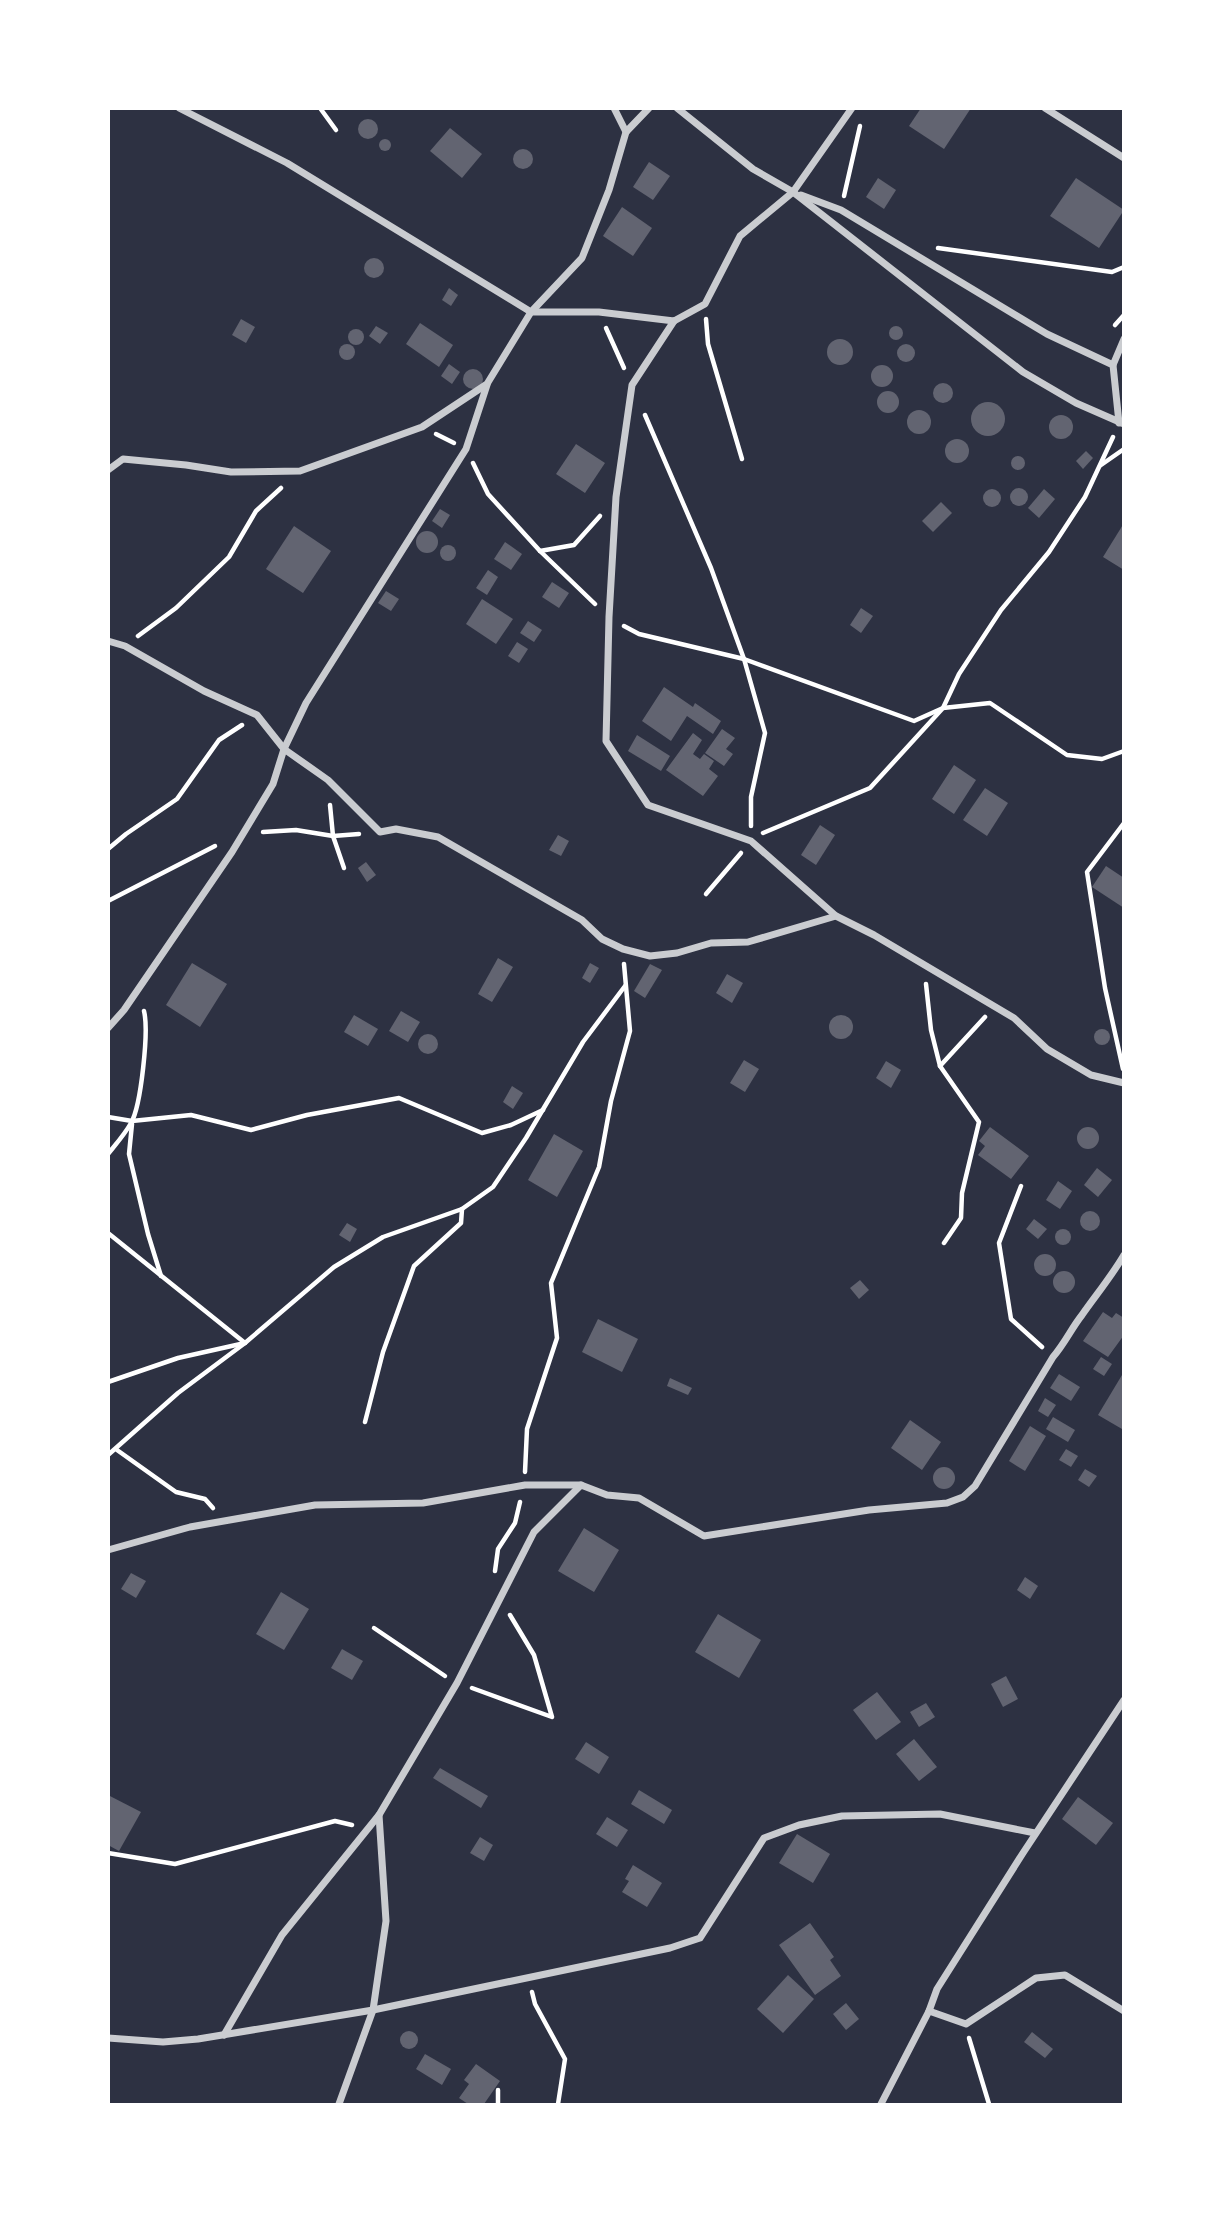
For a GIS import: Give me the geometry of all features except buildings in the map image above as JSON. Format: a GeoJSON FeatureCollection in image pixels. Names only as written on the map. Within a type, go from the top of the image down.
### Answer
{"type":"FeatureCollection","features":[{"type":"Feature","properties":{"kind":"street"},"geometry":{"type":"LineString","coordinates":[[178,108],[287,163],[531,312],[599,312],[674,321]]}},
{"type":"Feature","properties":{"kind":"street"},"geometry":{"type":"LineString","coordinates":[[614,108],[626,132]]}},
{"type":"Feature","properties":{"kind":"street"},"geometry":{"type":"LineString","coordinates":[[108,1028],[138,990],[232,852],[272,784],[306,704],[466,449],[487,384],[531,312],[582,258],[609,190],[626,132],[649,108]]}},
{"type":"Feature","properties":{"kind":"street"},"geometry":{"type":"LineString","coordinates":[[677,108],[754,169],[793,192],[1023,372],[1076,403],[1121,424]]}},
{"type":"Feature","properties":{"kind":"street"},"geometry":{"type":"LineString","coordinates":[[852,108],[793,192],[740,236],[705,304],[674,321],[632,385],[616,496],[606,741],[648,805],[751,841],[836,916],[1014,1018],[1047,1049],[1091,1075],[1124,1083]]}},
{"type":"Feature","properties":{"kind":"street"},"geometry":{"type":"LineString","coordinates":[[1045,108],[1124,158]]}},
{"type":"Feature","properties":{"kind":"street"},"geometry":{"type":"LineString","coordinates":[[793,192],[841,210],[1047,334],[1113,365]]}},
{"type":"Feature","properties":{"kind":"street"},"geometry":{"type":"LineString","coordinates":[[1121,424],[1113,365],[1124,339]]}},
{"type":"Feature","properties":{"kind":"street"},"geometry":{"type":"LineString","coordinates":[[108,470],[123,459],[231,472],[300,471],[422,427],[487,384]]}},
{"type":"Feature","properties":{"kind":"street"},"geometry":{"type":"LineString","coordinates":[[108,640],[125,646],[204,691],[257,715],[285,749],[328,780],[380,832],[396,829],[438,837],[582,920],[602,939],[623,949],[650,956],[677,953],[711,943],[748,942],[836,916]]}},
{"type":"Feature","properties":{"kind":"street"},"geometry":{"type":"LineString","coordinates":[[108,1550],[190,1527],[315,1505],[423,1503],[525,1485],[581,1485],[607,1495],[639,1498],[704,1536],[869,1510],[947,1503],[963,1497],[975,1486],[1053,1357],[1069,1338],[1080,1317],[1109,1280],[1124,1255]]}},
{"type":"Feature","properties":{"kind":"street"},"geometry":{"type":"LineString","coordinates":[[224,2035],[282,1935],[379,1815],[457,1683],[534,1532],[581,1485]]}},
{"type":"Feature","properties":{"kind":"street"},"geometry":{"type":"LineString","coordinates":[[881,2105],[929,2011],[937,1989],[1035,1833],[1124,1700]]}},
{"type":"Feature","properties":{"kind":"street"},"geometry":{"type":"LineString","coordinates":[[108,2038],[163,2042],[224,2035],[373,2010],[670,1948],[700,1938],[764,1838],[799,1825],[842,1816],[940,1814],[1035,1833]]}},
{"type":"Feature","properties":{"kind":"street"},"geometry":{"type":"LineString","coordinates":[[339,2105],[373,2010],[386,1921],[379,1815]]}},
{"type":"Feature","properties":{"kind":"street"},"geometry":{"type":"LineString","coordinates":[[929,2011],[966,2024],[1036,1978],[1065,1975],[1124,2011]]}},
{"type":"Feature","properties":{"kind":"path"},"geometry":{"type":"LineString","coordinates":[[320,108],[336,130]]}},
{"type":"Feature","properties":{"kind":"path"},"geometry":{"type":"LineString","coordinates":[[841,210],[862,119]]}},
{"type":"Feature","properties":{"kind":"path"},"geometry":{"type":"LineString","coordinates":[[906,250],[947,248],[1112,272],[1124,267]]}},
{"type":"Feature","properties":{"kind":"path"},"geometry":{"type":"LineString","coordinates":[[705,304],[708,344],[742,459]]}},
{"type":"Feature","properties":{"kind":"path"},"geometry":{"type":"LineString","coordinates":[[599,312],[710,568],[744,659],[765,733],[751,797],[751,841]]}},
{"type":"Feature","properties":{"kind":"path"},"geometry":{"type":"LineString","coordinates":[[1111,330],[1124,314]]}},
{"type":"Feature","properties":{"kind":"path"},"geometry":{"type":"LineString","coordinates":[[706,894],[751,841],[770,829],[870,788],[943,708],[966,664],[1001,610],[1049,552],[1085,497],[1121,424]]}},
{"type":"Feature","properties":{"kind":"path"},"geometry":{"type":"LineString","coordinates":[[422,427],[466,449],[488,494],[540,551],[609,617],[639,635],[744,659],[914,721],[943,708],[990,704],[1067,755],[1102,759],[1124,751]]}},
{"type":"Feature","properties":{"kind":"path"},"geometry":{"type":"LineString","coordinates":[[1100,465],[1124,449]]}},
{"type":"Feature","properties":{"kind":"path"},"geometry":{"type":"LineString","coordinates":[[125,646],[176,608],[229,557],[256,511],[300,471]]}},
{"type":"Feature","properties":{"kind":"path"},"geometry":{"type":"LineString","coordinates":[[540,551],[574,545],[616,496]]}},
{"type":"Feature","properties":{"kind":"path"},"geometry":{"type":"LineString","coordinates":[[108,849],[177,799],[219,740],[257,715]]}},
{"type":"Feature","properties":{"kind":"path"},"geometry":{"type":"LineString","coordinates":[[328,780],[333,836],[344,868]]}},
{"type":"Feature","properties":{"kind":"path"},"geometry":{"type":"LineString","coordinates":[[1124,823],[1087,872],[1105,988],[1124,1069]]}},
{"type":"Feature","properties":{"kind":"path"},"geometry":{"type":"LineString","coordinates":[[374,1628],[457,1683],[552,1717],[534,1655],[500,1598],[495,1577],[498,1549],[515,1523],[525,1485],[527,1429],[557,1338],[551,1283],[599,1167],[611,1101],[630,1031],[623,949]]}},
{"type":"Feature","properties":{"kind":"path"},"geometry":{"type":"LineString","coordinates":[[921,963],[931,1030],[940,1066],[979,1122],[962,1193],[961,1218],[944,1244]]}},
{"type":"Feature","properties":{"kind":"path"},"geometry":{"type":"LineString","coordinates":[[108,1455],[117,1450],[178,1393],[245,1343],[334,1267],[383,1237],[462,1209],[493,1187],[583,1042],[625,986]]}},
{"type":"Feature","properties":{"kind":"path"},"geometry":{"type":"LineString","coordinates":[[138,990],[146,1022],[144,1063],[132,1121],[129,1154],[161,1277]]}},
{"type":"Feature","properties":{"kind":"path"},"geometry":{"type":"LineString","coordinates":[[940,1066],[986,1016],[1014,1018]]}},
{"type":"Feature","properties":{"kind":"path"},"geometry":{"type":"LineString","coordinates":[[108,1117],[132,1121],[191,1115],[251,1129],[307,1115],[399,1098],[482,1133],[511,1125],[543,1109]]}},
{"type":"Feature","properties":{"kind":"path"},"geometry":{"type":"LineString","coordinates":[[108,1154],[132,1121]]}},
{"type":"Feature","properties":{"kind":"path"},"geometry":{"type":"LineString","coordinates":[[1021,1186],[999,1243],[1011,1319],[1053,1357]]}},
{"type":"Feature","properties":{"kind":"path"},"geometry":{"type":"LineString","coordinates":[[365,1422],[383,1352],[414,1266],[461,1223],[462,1209]]}},
{"type":"Feature","properties":{"kind":"path"},"geometry":{"type":"LineString","coordinates":[[108,1233],[245,1343]]}},
{"type":"Feature","properties":{"kind":"path"},"geometry":{"type":"LineString","coordinates":[[108,1382],[178,1357],[245,1343]]}},
{"type":"Feature","properties":{"kind":"path"},"geometry":{"type":"LineString","coordinates":[[117,1450],[176,1492],[205,1499],[225,1521]]}},
{"type":"Feature","properties":{"kind":"path"},"geometry":{"type":"LineString","coordinates":[[108,1853],[175,1864],[335,1821],[367,1829]]}},
{"type":"Feature","properties":{"kind":"path"},"geometry":{"type":"LineString","coordinates":[[528,1978],[535,2004],[565,2059],[558,2105]]}},
{"type":"Feature","properties":{"kind":"path"},"geometry":{"type":"LineString","coordinates":[[966,2024],[989,2105]]}},
{"type":"Feature","properties":{"kind":"path"},"geometry":{"type":"LineString","coordinates":[[498,2090],[498,2105]]}}]}
